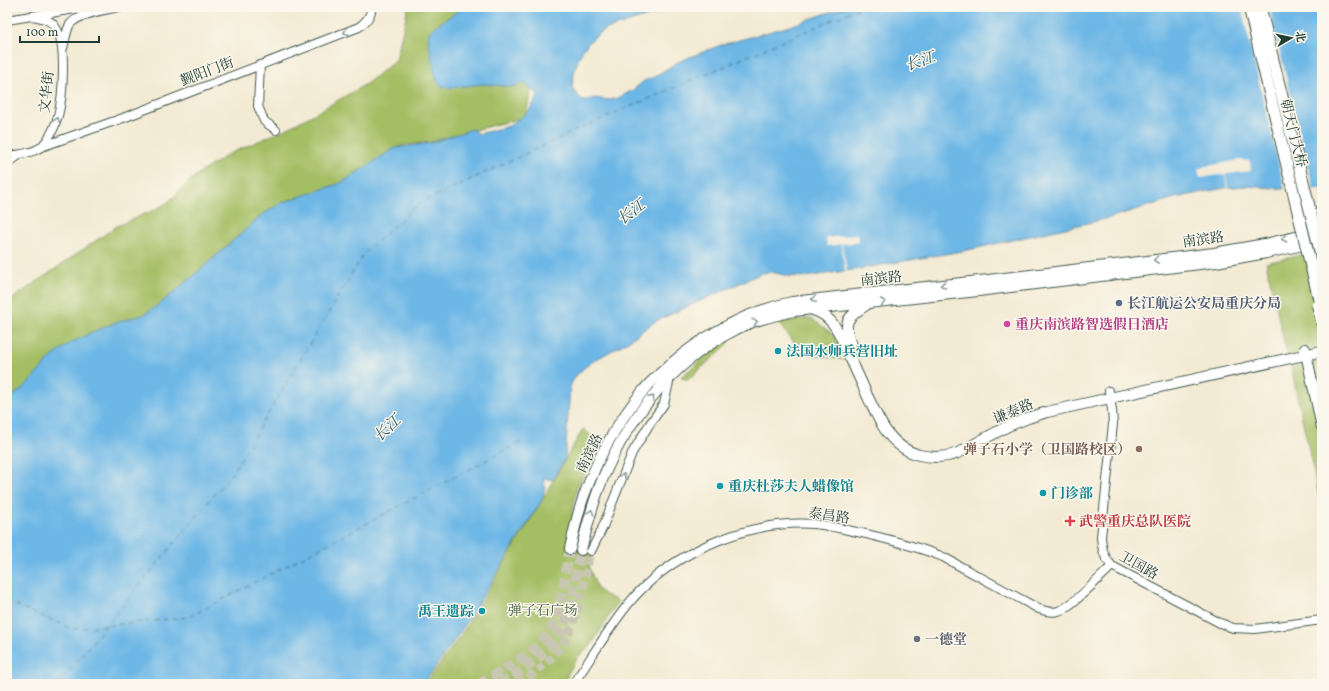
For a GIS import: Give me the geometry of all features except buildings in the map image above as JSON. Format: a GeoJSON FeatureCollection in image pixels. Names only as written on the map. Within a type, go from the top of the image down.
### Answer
{"type":"FeatureCollection","features":[{"type":"Feature","properties":{"kind":"highway","name":"朝天门大桥"},"geometry":{"type":"LineString","coordinates":[[1249,7],[1322,312]]}},
{"type":"Feature","properties":{"kind":"highway","name":"朝天门大桥"},"geometry":{"type":"LineString","coordinates":[[1260,7],[1322,259]]}},
{"type":"Feature","properties":{"kind":"main road"},"geometry":{"type":"LineString","coordinates":[[1246,7],[1322,325]]}},
{"type":"Feature","properties":{"kind":"main road"},"geometry":{"type":"LineString","coordinates":[[1264,7],[1322,245]]}},
{"type":"Feature","properties":{"kind":"main road","name":"南滨路"},"geometry":{"type":"LineString","coordinates":[[570,548],[585,492],[598,464],[617,428],[644,389],[679,357],[700,342],[742,318],[776,306],[806,300],[970,282],[1214,252],[1265,244],[1322,231]]}},
{"type":"Feature","properties":{"kind":"main road","name":"南滨路"},"geometry":{"type":"LineString","coordinates":[[586,550],[589,516],[598,490],[619,446],[639,415],[653,396],[684,364],[703,350],[744,325],[772,316],[794,312],[978,292],[1216,262],[1322,241]]}},
{"type":"Feature","properties":{"kind":"main road"},"geometry":{"type":"LineString","coordinates":[[1005,288],[999,287],[999,282],[1039,277],[1052,272]]}},
{"type":"Feature","properties":{"kind":"main road"},"geometry":{"type":"LineString","coordinates":[[970,282],[976,284],[978,292]]}},
{"type":"Feature","properties":{"kind":"main road","name":"谦泰路"},"geometry":{"type":"LineString","coordinates":[[866,304],[850,318],[847,326],[847,334],[886,420],[899,436],[908,443],[918,448],[935,451],[965,444],[1005,421],[1047,405],[1109,394],[1305,351]]}},
{"type":"Feature","properties":{"kind":"main road","name":"谦泰路"},"geometry":{"type":"LineString","coordinates":[[811,310],[824,315],[836,327],[876,414],[887,433],[893,440],[904,448],[916,454],[936,458],[951,456],[967,449],[1008,426],[1028,418],[1109,394]]}},
{"type":"Feature","properties":{"kind":"main road"},"geometry":{"type":"LineString","coordinates":[[1305,351],[1322,345]]}},
{"type":"Feature","properties":{"kind":"main road"},"geometry":{"type":"LineString","coordinates":[[1305,351],[1322,351]]}},
{"type":"Feature","properties":{"kind":"main road"},"geometry":{"type":"LineString","coordinates":[[1305,351],[1322,427]]}},
{"type":"Feature","properties":{"kind":"street"},"geometry":{"type":"LineString","coordinates":[[7,20],[87,7]]}},
{"type":"Feature","properties":{"kind":"street"},"geometry":{"type":"LineString","coordinates":[[63,49],[69,25],[76,19],[118,7]]}},
{"type":"Feature","properties":{"kind":"street","name":"觐阳门街"},"geometry":{"type":"LineString","coordinates":[[41,147],[123,118],[359,27],[365,23],[372,7]]}},
{"type":"Feature","properties":{"kind":"street","name":"文华街"},"geometry":{"type":"LineString","coordinates":[[32,16],[52,23],[58,32],[63,49],[61,103],[54,128],[41,147]]}},
{"type":"Feature","properties":{"kind":"street"},"geometry":{"type":"LineString","coordinates":[[260,65],[258,106],[264,121],[276,130]]}},
{"type":"Feature","properties":{"kind":"street"},"geometry":{"type":"LineString","coordinates":[[7,164],[20,155],[41,147]]}},
{"type":"Feature","properties":{"kind":"street"},"geometry":{"type":"LineString","coordinates":[[7,156],[20,155]]}},
{"type":"Feature","properties":{"kind":"street","name":"南滨路"},"geometry":{"type":"LineString","coordinates":[[586,550],[602,529],[632,453],[649,424],[664,404],[670,378]]}},
{"type":"Feature","properties":{"kind":"street","name":"卫国路"},"geometry":{"type":"LineString","coordinates":[[1109,394],[1113,424],[1101,538],[1107,561],[1112,566],[1220,624],[1233,628],[1255,629],[1322,620]]}},
{"type":"Feature","properties":{"kind":"street","name":"泰昌路"},"geometry":{"type":"LineString","coordinates":[[573,684],[624,609],[652,580],[668,568],[702,547],[752,531],[784,525],[813,524],[894,540],[926,550],[942,557],[1039,609],[1051,612],[1057,612],[1067,607],[1112,566]]}},
{"type":"Feature","properties":{"kind":"green space"},"geometry":{"type":"Polygon","coordinates":[[[408,7],[482,7],[534,80],[525,117],[431,142],[404,145],[395,148],[341,183],[281,203],[270,220],[219,266],[7,410],[7,308],[12,299],[117,226],[167,203],[195,176],[229,154],[286,129],[366,84],[396,60],[408,7]]]}},
{"type":"Feature","properties":{"kind":"green space"},"geometry":{"type":"Polygon","coordinates":[[[1322,250],[1322,511],[1291,367],[1266,263],[1322,250]]]}},
{"type":"Feature","properties":{"kind":"green space"},"geometry":{"type":"Polygon","coordinates":[[[811,318],[834,335],[845,360],[803,353],[777,322],[811,318]]]}},
{"type":"Feature","properties":{"kind":"green space"},"geometry":{"type":"Polygon","coordinates":[[[728,339],[730,342],[688,380],[681,377],[710,352],[728,339]]]}},
{"type":"Feature","properties":{"kind":"green space","name":"弹子石广场"},"geometry":{"type":"Polygon","coordinates":[[[583,429],[600,443],[577,487],[566,549],[592,552],[589,568],[598,590],[618,601],[590,647],[578,657],[568,673],[565,684],[425,684],[463,632],[583,429]]]}},
{"type":"Feature","properties":{"kind":"water","name":"长江"},"geometry":{"type":"Polygon","coordinates":[[[464,7],[676,7],[607,29],[591,40],[585,47],[577,62],[573,79],[572,89],[583,101],[595,98],[608,100],[618,98],[633,90],[644,81],[654,77],[678,62],[718,46],[790,26],[846,7],[1322,7],[1322,188],[1305,190],[1245,186],[1224,188],[1175,198],[1105,219],[968,250],[806,277],[789,276],[771,272],[762,273],[656,321],[632,339],[595,360],[574,379],[570,387],[565,459],[552,480],[543,478],[545,487],[542,500],[461,631],[423,684],[7,684],[7,402],[30,381],[51,358],[67,345],[92,332],[117,322],[143,315],[161,303],[262,215],[281,203],[341,183],[395,148],[431,143],[472,129],[479,134],[509,126],[528,112],[539,95],[524,83],[512,87],[484,84],[449,88],[442,86],[437,81],[428,39],[429,32],[435,26],[464,7]]]}},
{"type":"Feature","properties":{"kind":"pier"},"geometry":{"type":"Polygon","coordinates":[[[1241,7],[1269,7],[1314,191],[1285,190],[1241,7]]]}},
{"type":"Feature","properties":{"kind":"pier"},"geometry":{"type":"Polygon","coordinates":[[[1240,160],[1250,161],[1251,171],[1226,174],[1228,188],[1225,174],[1200,178],[1198,169],[1206,166],[1240,160]]]}},
{"type":"Feature","properties":{"kind":"pier"},"geometry":{"type":"Polygon","coordinates":[[[857,234],[858,242],[842,244],[847,271],[845,271],[841,244],[827,246],[826,238],[857,234]]]}},
{"type":"Feature","properties":{"kind":"ferry route"},"geometry":{"type":"LineString","coordinates":[[58,684],[233,472],[365,252],[420,203],[581,128],[862,7]]}},
{"type":"Feature","properties":{"kind":"ferry route"},"geometry":{"type":"LineString","coordinates":[[7,601],[73,629],[189,617],[521,442]]}},
{"type":"Feature","properties":{"kind":"tunnel"},"geometry":{"type":"LineString","coordinates":[[479,684],[521,659],[548,634],[554,623],[560,605],[570,549]]}},
{"type":"Feature","properties":{"kind":"tunnel"},"geometry":{"type":"LineString","coordinates":[[500,684],[536,660],[558,636],[563,627],[569,609],[581,550]]}},
{"type":"Feature","properties":{"kind":"tunnel"},"geometry":{"type":"LineString","coordinates":[[518,684],[546,663],[556,653],[566,638],[572,627],[580,601],[591,551]]}},
{"type":"Feature","properties":{"kind":"railway"},"geometry":{"type":"LineString","coordinates":[[1250,7],[1322,304]]}},
{"type":"Feature","properties":{"kind":"place","name":"长江航运公安局重庆分局"},"geometry":{"type":"Point","coordinates":[1119,303]}},
{"type":"Feature","properties":{"kind":"place","name":"重庆南滨路智选假日酒店"},"geometry":{"type":"Point","coordinates":[1007,324]}},
{"type":"Feature","properties":{"kind":"place","name":"法国水师兵营旧址"},"geometry":{"type":"Point","coordinates":[778,351]}},
{"type":"Feature","properties":{"kind":"place","name":"弹子石小学（卫国路校区）"},"geometry":{"type":"Point","coordinates":[1139,449]}},
{"type":"Feature","properties":{"kind":"place","name":"重庆杜莎夫人蜡像馆"},"geometry":{"type":"Point","coordinates":[720,486]}},
{"type":"Feature","properties":{"kind":"place","name":"门诊部"},"geometry":{"type":"Point","coordinates":[1043,493]}},
{"type":"Feature","properties":{"kind":"place","name":"武警重庆总队医院"},"geometry":{"type":"Point","coordinates":[1070,521]}},
{"type":"Feature","properties":{"kind":"place","name":"禹王遗踪"},"geometry":{"type":"Point","coordinates":[482,611]}},
{"type":"Feature","properties":{"kind":"place","name":"一德堂"},"geometry":{"type":"Point","coordinates":[917,639]}}]}
